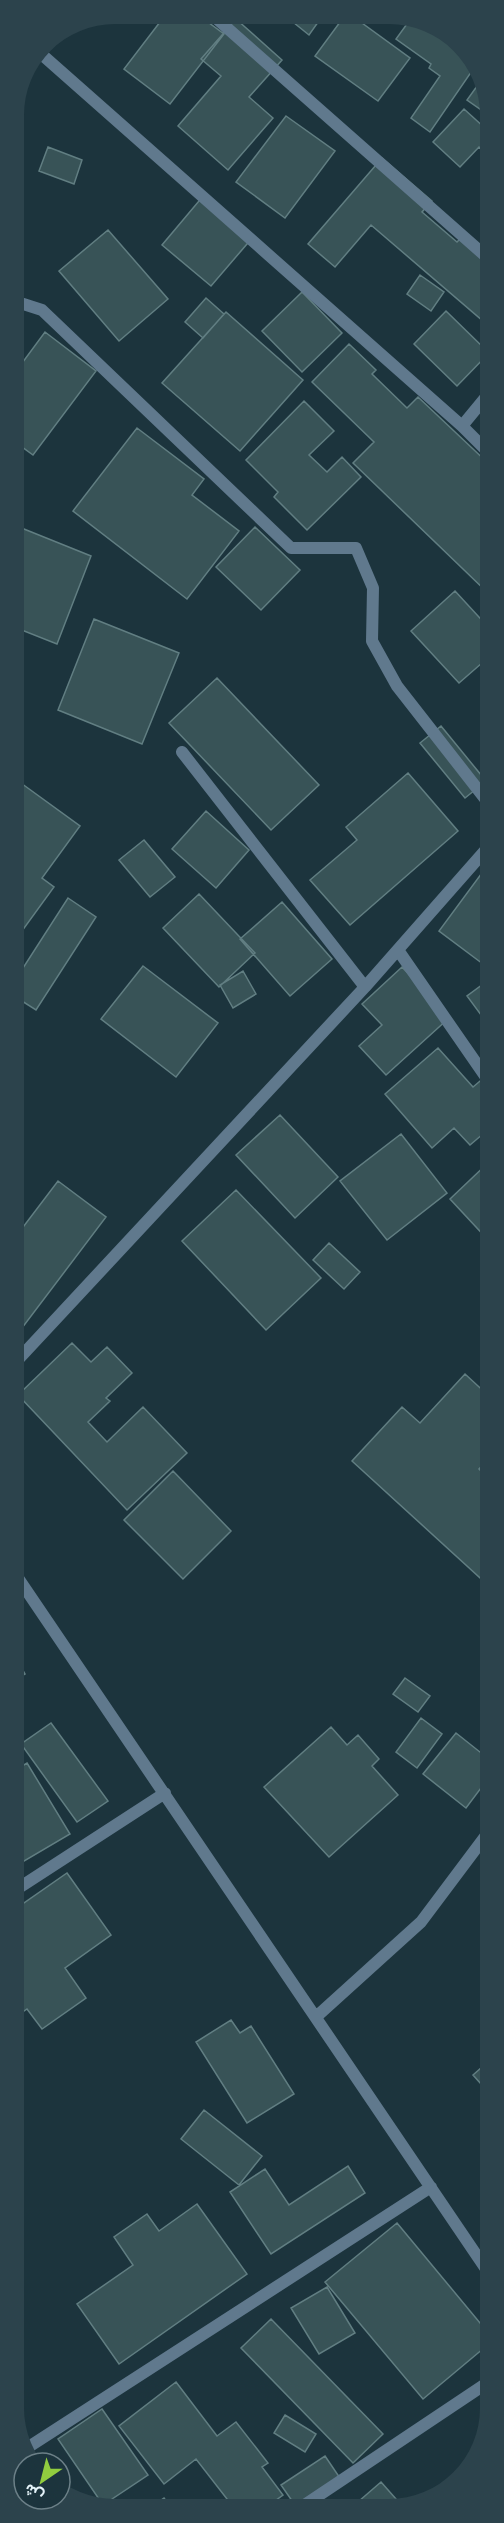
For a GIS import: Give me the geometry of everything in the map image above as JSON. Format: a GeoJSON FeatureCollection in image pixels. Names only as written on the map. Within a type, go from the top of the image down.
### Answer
{"type":"FeatureCollection","features":[{"type":"Feature","properties":{"kind":"street"},"geometry":{"type":"LineString","coordinates":[[223,24],[480,251]]}},
{"type":"Feature","properties":{"kind":"street"},"geometry":{"type":"LineString","coordinates":[[45,58],[480,444]]}},
{"type":"Feature","properties":{"kind":"street"},"geometry":{"type":"LineString","coordinates":[[24,304],[42,310],[291,548],[356,548],[373,588],[372,640],[398,686],[480,792]]}},
{"type":"Feature","properties":{"kind":"street"},"geometry":{"type":"LineString","coordinates":[[462,426],[480,404]]}},
{"type":"Feature","properties":{"kind":"street"},"geometry":{"type":"LineString","coordinates":[[182,752],[365,987]]}},
{"type":"Feature","properties":{"kind":"street"},"geometry":{"type":"LineString","coordinates":[[24,1353],[399,950],[480,857]]}},
{"type":"Feature","properties":{"kind":"street"},"geometry":{"type":"LineString","coordinates":[[399,950],[480,1068]]}},
{"type":"Feature","properties":{"kind":"street"},"geometry":{"type":"LineString","coordinates":[[24,1587],[480,2260]]}},
{"type":"Feature","properties":{"kind":"street"},"geometry":{"type":"LineString","coordinates":[[24,1885],[165,1793]]}},
{"type":"Feature","properties":{"kind":"street"},"geometry":{"type":"LineString","coordinates":[[316,2017],[421,1922],[480,1843]]}},
{"type":"Feature","properties":{"kind":"street"},"geometry":{"type":"LineString","coordinates":[[32,2445],[431,2187]]}},
{"type":"Feature","properties":{"kind":"street"},"geometry":{"type":"LineString","coordinates":[[313,2499],[480,2388]]}},
{"type":"Feature","properties":{"kind":"building"},"geometry":{"type":"Polygon","coordinates":[[[158,24],[210,24],[224,34],[170,104],[124,69],[158,24]]]}},
{"type":"Feature","properties":{"kind":"building"},"geometry":{"type":"Polygon","coordinates":[[[232,24],[242,24],[282,60],[249,97],[273,118],[228,170],[178,126],[221,76],[201,59],[232,24]]]}},
{"type":"Feature","properties":{"kind":"building"},"geometry":{"type":"Polygon","coordinates":[[[295,24],[317,24],[309,35],[295,24]]]}},
{"type":"Feature","properties":{"kind":"building"},"geometry":{"type":"Polygon","coordinates":[[[339,24],[363,24],[410,58],[378,101],[315,56],[339,24]]]}},
{"type":"Feature","properties":{"kind":"building"},"geometry":{"type":"Polygon","coordinates":[[[406,26],[424,31],[453,51],[470,74],[430,132],[411,118],[440,76],[429,68],[431,64],[396,39],[406,26]]]}},
{"type":"Feature","properties":{"kind":"building"},"geometry":{"type":"Polygon","coordinates":[[[476,88],[479,109],[467,100],[476,88]]]}},
{"type":"Feature","properties":{"kind":"building"},"geometry":{"type":"Polygon","coordinates":[[[464,109],[480,124],[480,148],[460,167],[433,142],[464,109]]]}},
{"type":"Feature","properties":{"kind":"building"},"geometry":{"type":"Polygon","coordinates":[[[286,116],[335,151],[285,218],[236,182],[286,116]]]}},
{"type":"Feature","properties":{"kind":"building"},"geometry":{"type":"Polygon","coordinates":[[[48,147],[82,160],[74,184],[39,171],[48,147]]]}},
{"type":"Feature","properties":{"kind":"building"},"geometry":{"type":"Polygon","coordinates":[[[382,158],[432,201],[422,212],[457,242],[464,235],[480,249],[480,318],[371,225],[335,267],[308,244],[382,158]]]}},
{"type":"Feature","properties":{"kind":"building"},"geometry":{"type":"Polygon","coordinates":[[[204,195],[253,237],[211,286],[162,245],[204,195]]]}},
{"type":"Feature","properties":{"kind":"building"},"geometry":{"type":"Polygon","coordinates":[[[108,230],[168,299],[119,341],[59,271],[108,230]]]}},
{"type":"Feature","properties":{"kind":"building"},"geometry":{"type":"Polygon","coordinates":[[[420,275],[444,292],[431,311],[407,294],[420,275]]]}},
{"type":"Feature","properties":{"kind":"building"},"geometry":{"type":"Polygon","coordinates":[[[302,292],[342,333],[302,372],[262,331],[302,292]]]}},
{"type":"Feature","properties":{"kind":"building"},"geometry":{"type":"Polygon","coordinates":[[[206,298],[224,314],[203,338],[185,322],[206,298]]]}},
{"type":"Feature","properties":{"kind":"building"},"geometry":{"type":"Polygon","coordinates":[[[446,311],[480,344],[480,362],[457,386],[414,344],[446,311]]]}},
{"type":"Feature","properties":{"kind":"building"},"geometry":{"type":"Polygon","coordinates":[[[226,312],[303,380],[240,451],[162,383],[226,312]]]}},
{"type":"Feature","properties":{"kind":"building"},"geometry":{"type":"Polygon","coordinates":[[[45,332],[96,371],[33,455],[24,448],[24,360],[45,332]]]}},
{"type":"Feature","properties":{"kind":"building"},"geometry":{"type":"Polygon","coordinates":[[[349,344],[376,370],[372,374],[407,408],[418,397],[480,456],[480,585],[353,463],[374,442],[312,382],[349,344]]]}},
{"type":"Feature","properties":{"kind":"building"},"geometry":{"type":"Polygon","coordinates":[[[304,401],[334,431],[309,455],[327,472],[342,457],[361,477],[307,530],[274,497],[278,492],[246,460],[304,401]]]}},
{"type":"Feature","properties":{"kind":"building"},"geometry":{"type":"Polygon","coordinates":[[[137,428],[204,479],[192,495],[239,531],[187,599],[73,511],[137,428]]]}},
{"type":"Feature","properties":{"kind":"building"},"geometry":{"type":"Polygon","coordinates":[[[255,527],[300,570],[261,610],[216,567],[255,527]]]}},
{"type":"Feature","properties":{"kind":"building"},"geometry":{"type":"Polygon","coordinates":[[[24,529],[91,556],[57,644],[24,631],[24,529]]]}},
{"type":"Feature","properties":{"kind":"building"},"geometry":{"type":"Polygon","coordinates":[[[455,591],[480,618],[480,665],[459,683],[411,631],[455,591]]]}},
{"type":"Feature","properties":{"kind":"building"},"geometry":{"type":"Polygon","coordinates":[[[94,619],[179,653],[142,744],[58,710],[94,619]]]}},
{"type":"Feature","properties":{"kind":"building"},"geometry":{"type":"Polygon","coordinates":[[[217,678],[319,785],[271,830],[169,723],[217,678]]]}},
{"type":"Feature","properties":{"kind":"building"},"geometry":{"type":"Polygon","coordinates":[[[441,726],[480,774],[480,786],[465,798],[420,743],[441,726]]]}},
{"type":"Feature","properties":{"kind":"building"},"geometry":{"type":"Polygon","coordinates":[[[408,773],[458,831],[350,925],[310,880],[357,840],[346,827],[408,773]]]}},
{"type":"Feature","properties":{"kind":"building"},"geometry":{"type":"Polygon","coordinates":[[[24,785],[80,826],[42,878],[54,887],[24,928],[24,785]]]}},
{"type":"Feature","properties":{"kind":"building"},"geometry":{"type":"Polygon","coordinates":[[[206,811],[249,850],[216,888],[172,849],[206,811]]]}},
{"type":"Feature","properties":{"kind":"building"},"geometry":{"type":"Polygon","coordinates":[[[144,840],[175,877],[150,897],[119,860],[144,840]]]}},
{"type":"Feature","properties":{"kind":"building"},"geometry":{"type":"Polygon","coordinates":[[[480,876],[480,962],[439,931],[480,876]]]}},
{"type":"Feature","properties":{"kind":"building"},"geometry":{"type":"Polygon","coordinates":[[[199,894],[255,953],[219,987],[163,928],[199,894]]]}},
{"type":"Feature","properties":{"kind":"building"},"geometry":{"type":"Polygon","coordinates":[[[68,898],[96,917],[36,1010],[24,1002],[24,966],[68,898]]]}},
{"type":"Feature","properties":{"kind":"building"},"geometry":{"type":"Polygon","coordinates":[[[282,902],[332,959],[290,996],[240,939],[282,902]]]}},
{"type":"Feature","properties":{"kind":"building"},"geometry":{"type":"Polygon","coordinates":[[[143,966],[218,1023],[176,1077],[101,1019],[143,966]]]}},
{"type":"Feature","properties":{"kind":"building"},"geometry":{"type":"Polygon","coordinates":[[[402,967],[449,1018],[386,1075],[359,1046],[382,1025],[362,1004],[402,967]]]}},
{"type":"Feature","properties":{"kind":"building"},"geometry":{"type":"Polygon","coordinates":[[[243,971],[256,994],[233,1008],[220,985],[243,971]]]}},
{"type":"Feature","properties":{"kind":"building"},"geometry":{"type":"Polygon","coordinates":[[[480,986],[480,1014],[467,996],[480,986]]]}},
{"type":"Feature","properties":{"kind":"building"},"geometry":{"type":"Polygon","coordinates":[[[438,1048],[473,1087],[480,1081],[480,1136],[470,1145],[454,1128],[432,1148],[385,1094],[438,1048]]]}},
{"type":"Feature","properties":{"kind":"building"},"geometry":{"type":"Polygon","coordinates":[[[280,1115],[338,1177],[295,1218],[236,1155],[280,1115]]]}},
{"type":"Feature","properties":{"kind":"building"},"geometry":{"type":"Polygon","coordinates":[[[401,1134],[447,1193],[387,1240],[340,1181],[401,1134]]]}},
{"type":"Feature","properties":{"kind":"building"},"geometry":{"type":"Polygon","coordinates":[[[480,1170],[480,1231],[450,1199],[480,1170]]]}},
{"type":"Feature","properties":{"kind":"building"},"geometry":{"type":"Polygon","coordinates":[[[58,1181],[106,1217],[24,1325],[24,1226],[58,1181]]]}},
{"type":"Feature","properties":{"kind":"building"},"geometry":{"type":"Polygon","coordinates":[[[236,1190],[321,1278],[266,1330],[182,1241],[236,1190]]]}},
{"type":"Feature","properties":{"kind":"building"},"geometry":{"type":"Polygon","coordinates":[[[329,1243],[360,1272],[344,1289],[313,1260],[329,1243]]]}},
{"type":"Feature","properties":{"kind":"building"},"geometry":{"type":"Polygon","coordinates":[[[72,1343],[91,1362],[107,1347],[132,1373],[106,1398],[110,1401],[88,1422],[107,1442],[143,1407],[187,1453],[127,1510],[24,1401],[24,1389],[72,1343]]]}},
{"type":"Feature","properties":{"kind":"building"},"geometry":{"type":"Polygon","coordinates":[[[465,1374],[480,1388],[480,1578],[352,1461],[402,1407],[420,1423],[465,1374]]]}},
{"type":"Feature","properties":{"kind":"building"},"geometry":{"type":"Polygon","coordinates":[[[173,1471],[231,1531],[183,1579],[124,1520],[173,1471]]]}},
{"type":"Feature","properties":{"kind":"building"},"geometry":{"type":"Polygon","coordinates":[[[405,1678],[430,1696],[418,1712],[393,1694],[405,1678]]]}},
{"type":"Feature","properties":{"kind":"building"},"geometry":{"type":"Polygon","coordinates":[[[421,1718],[442,1734],[417,1768],[396,1752],[421,1718]]]}},
{"type":"Feature","properties":{"kind":"building"},"geometry":{"type":"Polygon","coordinates":[[[51,1723],[108,1801],[77,1822],[24,1748],[24,1742],[51,1723]]]}},
{"type":"Feature","properties":{"kind":"building"},"geometry":{"type":"Polygon","coordinates":[[[331,1727],[347,1745],[358,1735],[379,1759],[372,1766],[398,1795],[329,1857],[264,1787],[331,1727]]]}},
{"type":"Feature","properties":{"kind":"building"},"geometry":{"type":"Polygon","coordinates":[[[456,1733],[480,1752],[480,1789],[466,1808],[423,1774],[456,1733]]]}},
{"type":"Feature","properties":{"kind":"building"},"geometry":{"type":"Polygon","coordinates":[[[27,1763],[70,1834],[24,1861],[24,1765],[27,1763]]]}},
{"type":"Feature","properties":{"kind":"building"},"geometry":{"type":"Polygon","coordinates":[[[67,1873],[111,1935],[65,1968],[86,1998],[42,2029],[27,2009],[24,2011],[24,1903],[67,1873]]]}},
{"type":"Feature","properties":{"kind":"building"},"geometry":{"type":"Polygon","coordinates":[[[231,2020],[240,2033],[251,2026],[294,2094],[247,2123],[196,2042],[231,2020]]]}},
{"type":"Feature","properties":{"kind":"building"},"geometry":{"type":"Polygon","coordinates":[[[480,2069],[480,2083],[473,2075],[480,2069]]]}},
{"type":"Feature","properties":{"kind":"building"},"geometry":{"type":"Polygon","coordinates":[[[204,2110],[262,2156],[239,2185],[181,2139],[204,2110]]]}},
{"type":"Feature","properties":{"kind":"building"},"geometry":{"type":"Polygon","coordinates":[[[348,2166],[365,2193],[271,2254],[230,2192],[265,2169],[289,2205],[348,2166]]]}},
{"type":"Feature","properties":{"kind":"building"},"geometry":{"type":"Polygon","coordinates":[[[197,2204],[247,2274],[119,2364],[77,2304],[133,2265],[114,2237],[147,2214],[159,2231],[197,2204]]]}},
{"type":"Feature","properties":{"kind":"building"},"geometry":{"type":"Polygon","coordinates":[[[397,2223],[480,2323],[480,2351],[423,2399],[325,2282],[397,2223]]]}},
{"type":"Feature","properties":{"kind":"building"},"geometry":{"type":"Polygon","coordinates":[[[327,2287],[355,2333],[319,2354],[291,2308],[327,2287]]]}},
{"type":"Feature","properties":{"kind":"building"},"geometry":{"type":"Polygon","coordinates":[[[271,2319],[383,2434],[353,2463],[241,2348],[271,2319]]]}},
{"type":"Feature","properties":{"kind":"building"},"geometry":{"type":"Polygon","coordinates":[[[176,2382],[217,2436],[236,2422],[268,2463],[262,2467],[283,2495],[277,2499],[227,2499],[196,2459],[164,2484],[119,2426],[176,2382]]]}},
{"type":"Feature","properties":{"kind":"building"},"geometry":{"type":"Polygon","coordinates":[[[102,2409],[148,2475],[112,2499],[98,2497],[72,2460],[72,2451],[66,2451],[58,2439],[102,2409]]]}},
{"type":"Feature","properties":{"kind":"building"},"geometry":{"type":"Polygon","coordinates":[[[285,2415],[316,2434],[305,2452],[274,2433],[285,2415]]]}},
{"type":"Feature","properties":{"kind":"building"},"geometry":{"type":"Polygon","coordinates":[[[325,2456],[342,2481],[312,2499],[291,2499],[281,2485],[325,2456]]]}},
{"type":"Feature","properties":{"kind":"building"},"geometry":{"type":"Polygon","coordinates":[[[381,2482],[396,2498],[389,2499],[361,2499],[381,2482]]]}}]}
